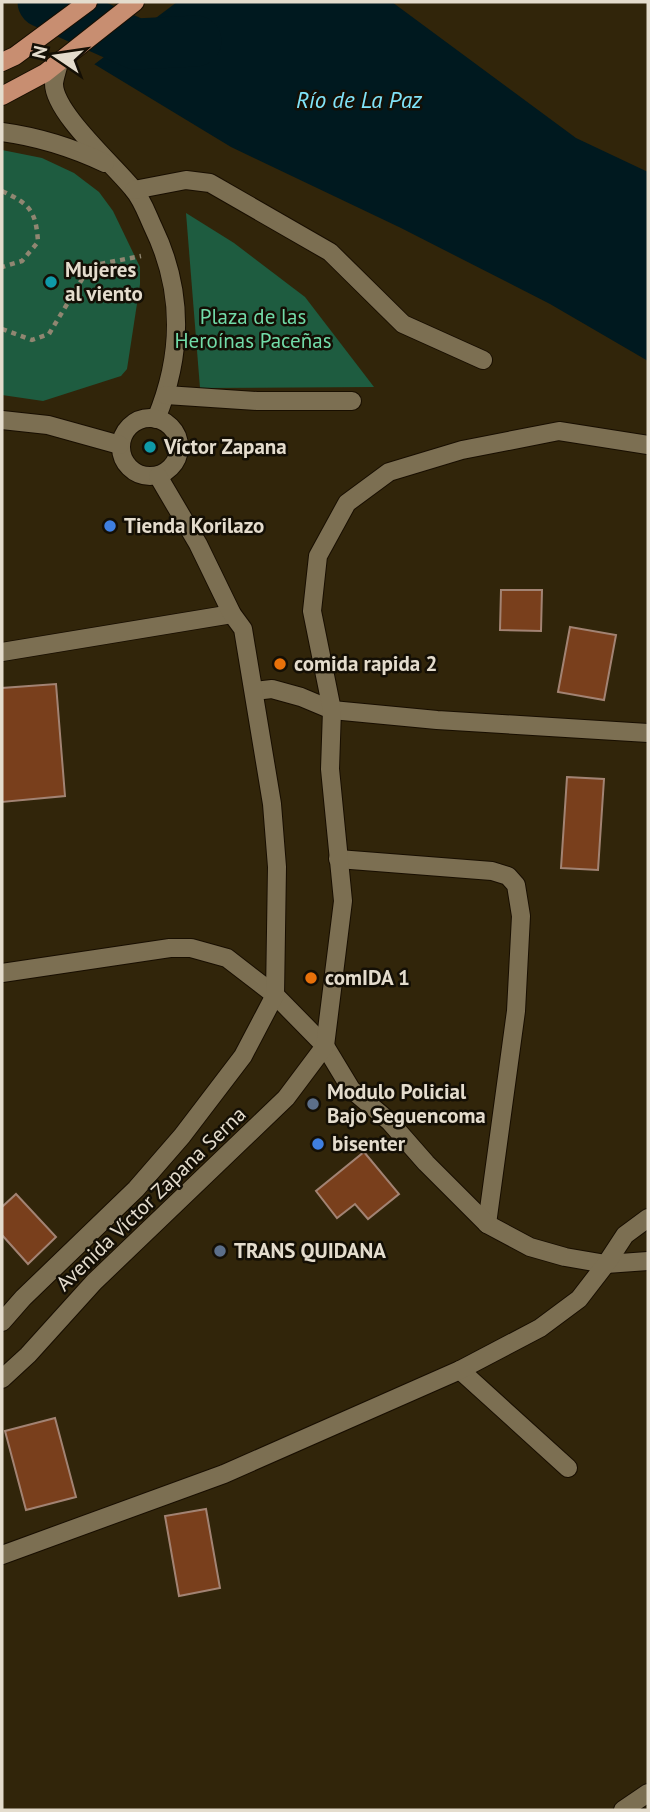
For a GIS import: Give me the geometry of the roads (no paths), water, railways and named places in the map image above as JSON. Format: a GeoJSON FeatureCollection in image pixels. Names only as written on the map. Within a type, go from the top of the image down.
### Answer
{"type":"FeatureCollection","features":[{"type":"Feature","properties":{"kind":"main road"},"geometry":{"type":"LineString","coordinates":[[8,59],[88,2]]}},
{"type":"Feature","properties":{"kind":"main road"},"geometry":{"type":"LineString","coordinates":[[2,96],[52,67],[135,2]]}},
{"type":"Feature","properties":{"kind":"street"},"geometry":{"type":"LineString","coordinates":[[52,67],[54,85],[64,110],[134,190],[163,248],[173,285],[178,335],[166,395],[156,419]]}},
{"type":"Feature","properties":{"kind":"street"},"geometry":{"type":"LineString","coordinates":[[2,132],[44,139],[110,165]]}},
{"type":"Feature","properties":{"kind":"street"},"geometry":{"type":"LineString","coordinates":[[134,190],[186,180],[210,183],[330,252],[403,324],[483,360]]}},
{"type":"Feature","properties":{"kind":"street"},"geometry":{"type":"LineString","coordinates":[[166,395],[257,401],[352,401]]}},
{"type":"Feature","properties":{"kind":"street"},"geometry":{"type":"LineString","coordinates":[[146,418],[156,419],[173,429],[179,447],[174,465],[158,476],[139,475],[131,470],[121,454],[120,445],[128,427],[146,418]]}},
{"type":"Feature","properties":{"kind":"street"},"geometry":{"type":"LineString","coordinates":[[2,420],[48,425],[120,445]]}},
{"type":"Feature","properties":{"kind":"street"},"geometry":{"type":"LineString","coordinates":[[325,1046],[342,901],[331,769],[332,710],[312,611],[318,556],[346,503],[389,472],[462,450],[559,431],[648,445]]}},
{"type":"Feature","properties":{"kind":"street","name":"Avenida Víctor Zapana Serna"},"geometry":{"type":"LineString","coordinates":[[2,1322],[23,1298],[136,1189],[182,1136],[243,1056],[275,995],[277,867],[272,804],[243,629],[232,614],[198,544],[158,476]]}},
{"type":"Feature","properties":{"kind":"street"},"geometry":{"type":"LineString","coordinates":[[2,652],[232,614]]}},
{"type":"Feature","properties":{"kind":"street"},"geometry":{"type":"LineString","coordinates":[[254,691],[272,689],[301,696],[332,710],[437,720],[648,733]]}},
{"type":"Feature","properties":{"kind":"street"},"geometry":{"type":"LineString","coordinates":[[338,859],[492,871],[508,876],[516,885],[521,916],[516,1011],[487,1224]]}},
{"type":"Feature","properties":{"kind":"street"},"geometry":{"type":"LineString","coordinates":[[2,973],[170,948],[191,948],[227,958],[275,995],[325,1046],[351,1089],[390,1122],[426,1163],[487,1224],[530,1247],[565,1257],[607,1264],[648,1261]]}},
{"type":"Feature","properties":{"kind":"street","name":"Avenida Víctor Zapana Serna"},"geometry":{"type":"LineString","coordinates":[[2,1379],[28,1355],[94,1282],[286,1098],[325,1046]]}},
{"type":"Feature","properties":{"kind":"street"},"geometry":{"type":"LineString","coordinates":[[2,1555],[224,1474],[460,1370],[540,1328],[579,1299],[607,1264],[625,1235],[648,1218]]}},
{"type":"Feature","properties":{"kind":"street"},"geometry":{"type":"LineString","coordinates":[[460,1370],[568,1468]]}},
{"type":"Feature","properties":{"kind":"street"},"geometry":{"type":"LineString","coordinates":[[623,1810],[648,1793]]}},
{"type":"Feature","properties":{"kind":"water","name":"Río de La Paz"},"geometry":{"type":"Polygon","coordinates":[[[127,2],[392,2],[576,138],[648,172],[648,361],[550,304],[401,228],[231,147],[94,64],[144,27],[127,2]]]}},
{"type":"Feature","properties":{"kind":"waterway"},"geometry":{"type":"LineString","coordinates":[[43,2],[136,44],[196,41]]}},
{"type":"Feature","properties":{"kind":"place","name":"Mujeres al viento"},"geometry":{"type":"Point","coordinates":[51,282]}},
{"type":"Feature","properties":{"kind":"place","name":"Víctor Zapana"},"geometry":{"type":"Point","coordinates":[150,447]}},
{"type":"Feature","properties":{"kind":"place","name":"Tienda Korilazo"},"geometry":{"type":"Point","coordinates":[110,526]}},
{"type":"Feature","properties":{"kind":"place","name":"comida rapida 2"},"geometry":{"type":"Point","coordinates":[280,664]}},
{"type":"Feature","properties":{"kind":"place","name":"comIDA 1"},"geometry":{"type":"Point","coordinates":[311,978]}},
{"type":"Feature","properties":{"kind":"place","name":"Modulo Policial Bajo Seguencoma"},"geometry":{"type":"Point","coordinates":[313,1104]}},
{"type":"Feature","properties":{"kind":"place","name":"bisenter"},"geometry":{"type":"Point","coordinates":[318,1144]}},
{"type":"Feature","properties":{"kind":"place","name":"TRANS QUIDANA"},"geometry":{"type":"Point","coordinates":[220,1251]}},
{"type":"Feature","properties":{"kind":"park label","name":"Plaza de las Heroínas Paceñas"},"geometry":{"type":"Point","coordinates":[253,329]}}]}
